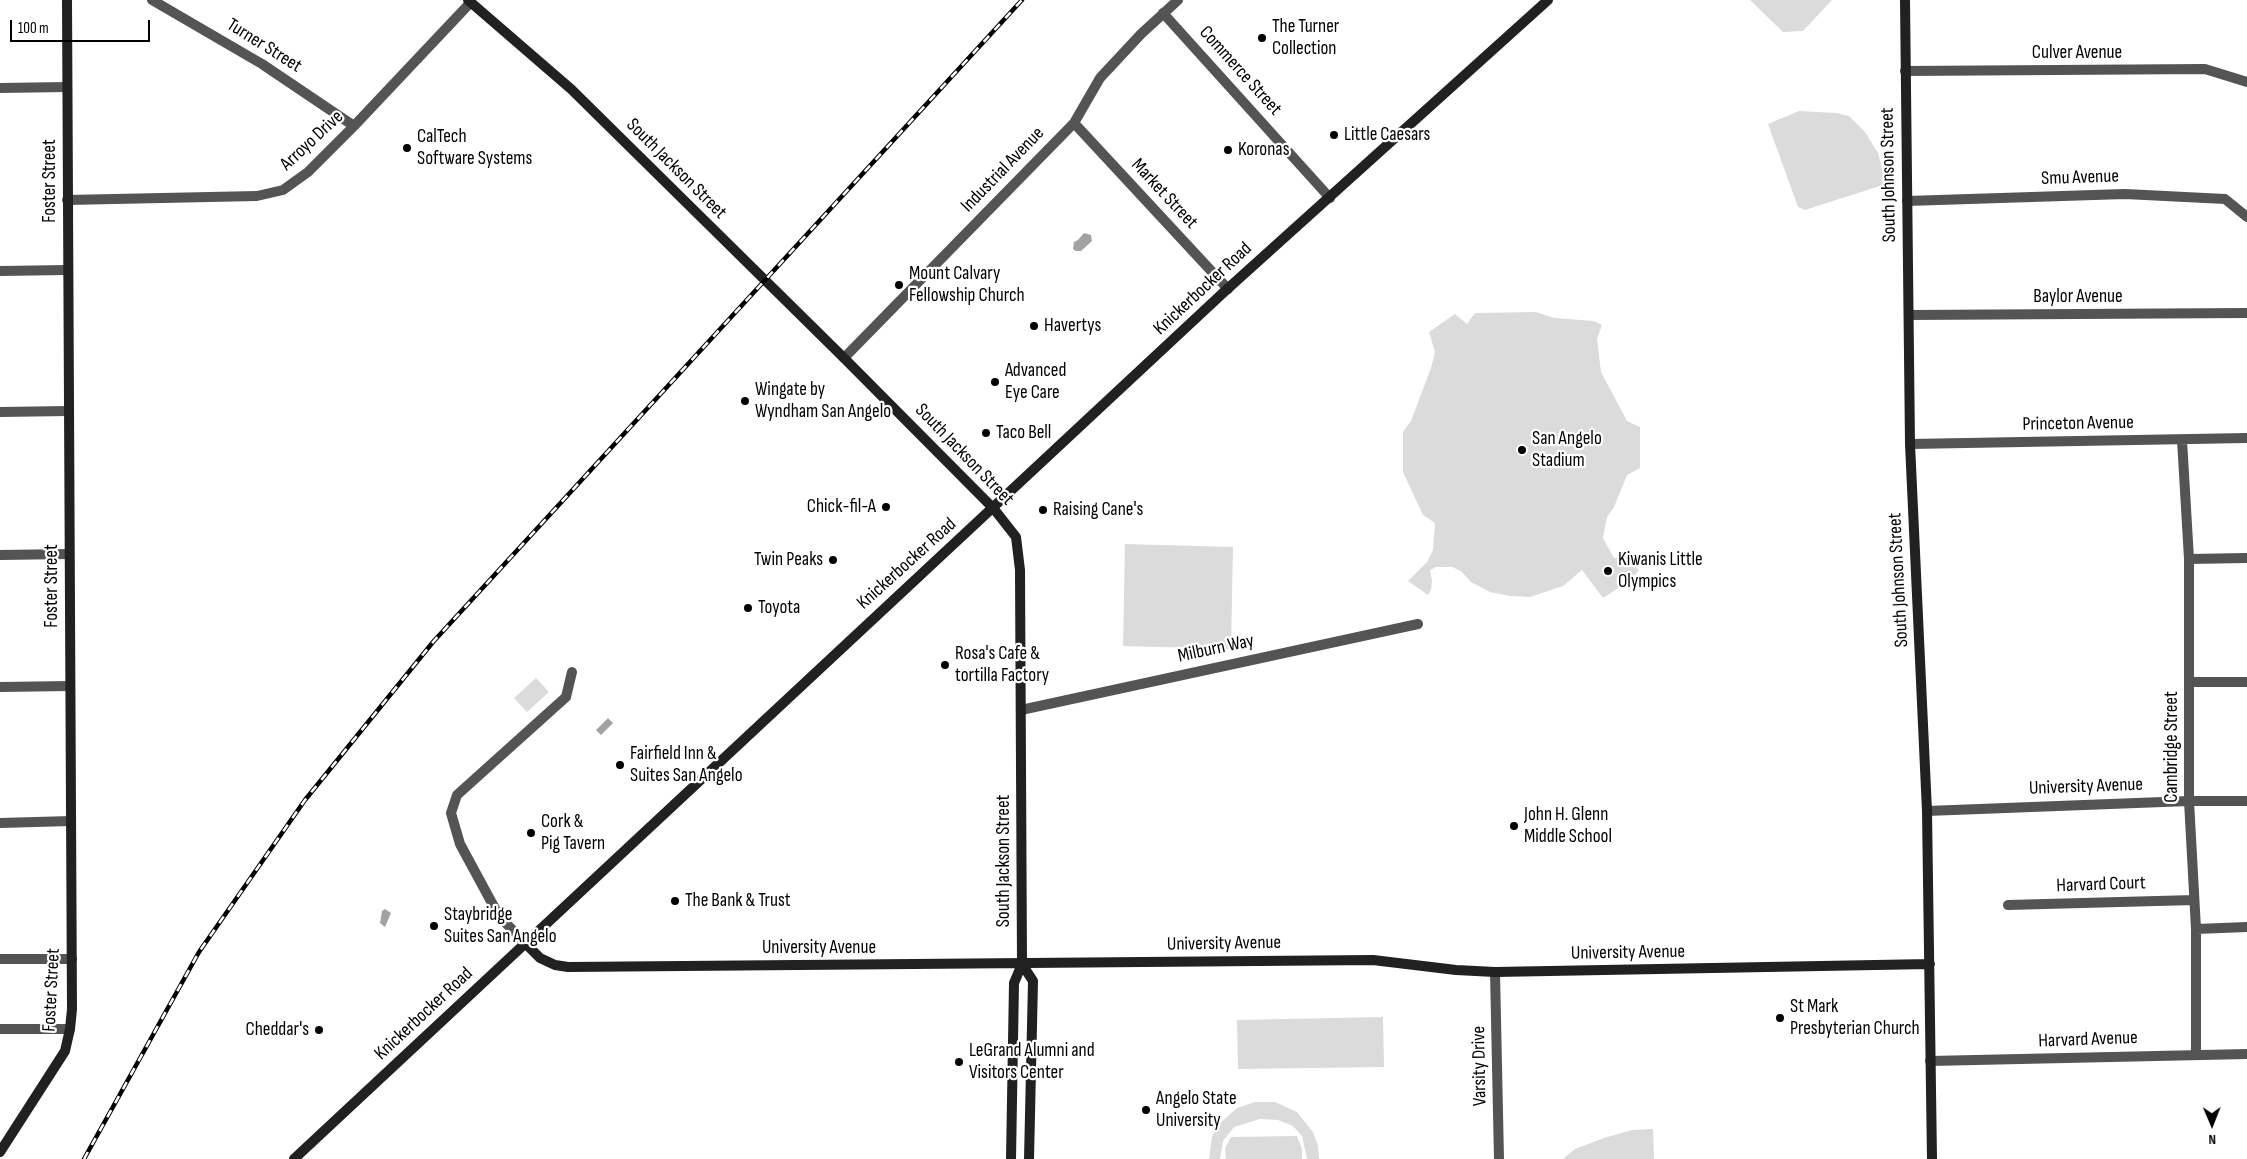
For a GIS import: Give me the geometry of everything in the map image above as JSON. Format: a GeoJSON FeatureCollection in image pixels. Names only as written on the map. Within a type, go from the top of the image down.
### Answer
{"type":"FeatureCollection","features":[{"type":"Feature","properties":{"kind":"main road","name":"Foster Street"},"geometry":{"type":"LineString","coordinates":[[0,1152],[65,1051],[70,1029],[72,959],[67,0]]}},
{"type":"Feature","properties":{"kind":"main road","name":"Knickerbocker Road"},"geometry":{"type":"LineString","coordinates":[[294,1159],[1228,289],[1548,0]]}},
{"type":"Feature","properties":{"kind":"main road","name":"South Johnson Street"},"geometry":{"type":"LineString","coordinates":[[1904,0],[1910,444],[1927,811],[1932,1159]]}},
{"type":"Feature","properties":{"kind":"main road","name":"South Jackson Street"},"geometry":{"type":"LineString","coordinates":[[470,1],[571,89],[994,509],[1016,537],[1020,570],[1022,964],[1014,982],[1011,1159]]}},
{"type":"Feature","properties":{"kind":"main road","name":"University Avenue"},"geometry":{"type":"LineString","coordinates":[[526,944],[540,958],[555,966],[568,967],[1373,960],[1456,970],[1495,972],[1930,964]]}},
{"type":"Feature","properties":{"kind":"main road","name":"South Jackson Street"},"geometry":{"type":"LineString","coordinates":[[1022,964],[1033,981],[1029,1159]]}},
{"type":"Feature","properties":{"kind":"street","name":"Turner Street"},"geometry":{"type":"LineString","coordinates":[[152,0],[262,64],[354,126]]}},
{"type":"Feature","properties":{"kind":"street","name":"Industrial Avenue"},"geometry":{"type":"LineString","coordinates":[[844,358],[1074,123],[1100,78],[1178,0]]}},
{"type":"Feature","properties":{"kind":"street","name":"Arroyo Drive"},"geometry":{"type":"LineString","coordinates":[[67,200],[257,196],[283,190],[308,172],[354,126],[470,1]]}},
{"type":"Feature","properties":{"kind":"street","name":"Commerce Street"},"geometry":{"type":"LineString","coordinates":[[1163,13],[1330,198]]}},
{"type":"Feature","properties":{"kind":"street","name":"Culver Avenue"},"geometry":{"type":"LineString","coordinates":[[1905,71],[2205,69],[2247,82]]}},
{"type":"Feature","properties":{"kind":"street"},"geometry":{"type":"LineString","coordinates":[[0,88],[67,87]]}},
{"type":"Feature","properties":{"kind":"street","name":"Market Street"},"geometry":{"type":"LineString","coordinates":[[1074,123],[1228,289]]}},
{"type":"Feature","properties":{"kind":"street","name":"Smu Avenue"},"geometry":{"type":"LineString","coordinates":[[1908,200],[2125,194],[2225,199],[2247,217]]}},
{"type":"Feature","properties":{"kind":"street"},"geometry":{"type":"LineString","coordinates":[[0,271],[68,270]]}},
{"type":"Feature","properties":{"kind":"street","name":"Baylor Avenue"},"geometry":{"type":"LineString","coordinates":[[1909,315],[2247,313]]}},
{"type":"Feature","properties":{"kind":"street"},"geometry":{"type":"LineString","coordinates":[[0,412],[68,411]]}},
{"type":"Feature","properties":{"kind":"street","name":"Princeton Avenue"},"geometry":{"type":"LineString","coordinates":[[1910,444],[2247,438]]}},
{"type":"Feature","properties":{"kind":"street","name":"Cambridge Street"},"geometry":{"type":"LineString","coordinates":[[2182,440],[2189,559],[2189,801],[2196,929],[2196,1054]]}},
{"type":"Feature","properties":{"kind":"street"},"geometry":{"type":"LineString","coordinates":[[0,555],[69,554]]}},
{"type":"Feature","properties":{"kind":"street"},"geometry":{"type":"LineString","coordinates":[[2189,559],[2247,558]]}},
{"type":"Feature","properties":{"kind":"street","name":"Milburn Way"},"geometry":{"type":"LineString","coordinates":[[1021,710],[1418,624]]}},
{"type":"Feature","properties":{"kind":"street"},"geometry":{"type":"LineString","coordinates":[[526,944],[499,916],[460,844],[451,813],[457,794],[566,697],[572,672]]}},
{"type":"Feature","properties":{"kind":"street"},"geometry":{"type":"LineString","coordinates":[[2190,682],[2247,682]]}},
{"type":"Feature","properties":{"kind":"street"},"geometry":{"type":"LineString","coordinates":[[0,687],[70,686]]}},
{"type":"Feature","properties":{"kind":"street","name":"University Avenue"},"geometry":{"type":"LineString","coordinates":[[1927,811],[2189,801],[2247,801]]}},
{"type":"Feature","properties":{"kind":"street"},"geometry":{"type":"LineString","coordinates":[[0,823],[71,821]]}},
{"type":"Feature","properties":{"kind":"street","name":"Harvard Court"},"geometry":{"type":"LineString","coordinates":[[2008,905],[2194,900]]}},
{"type":"Feature","properties":{"kind":"street"},"geometry":{"type":"LineString","coordinates":[[2196,929],[2247,927]]}},
{"type":"Feature","properties":{"kind":"street"},"geometry":{"type":"LineString","coordinates":[[0,960],[72,959]]}},
{"type":"Feature","properties":{"kind":"street","name":"Varsity Drive"},"geometry":{"type":"LineString","coordinates":[[1495,972],[1499,1159]]}},
{"type":"Feature","properties":{"kind":"street"},"geometry":{"type":"LineString","coordinates":[[0,1029],[70,1029]]}},
{"type":"Feature","properties":{"kind":"street","name":"Harvard Avenue"},"geometry":{"type":"LineString","coordinates":[[1930,1061],[2247,1054]]}},
{"type":"Feature","properties":{"kind":"shaded area"},"geometry":{"type":"Polygon","coordinates":[[[1750,0],[1832,0],[1803,31],[1783,32],[1750,0]]]}},
{"type":"Feature","properties":{"kind":"shaded area"},"geometry":{"type":"Polygon","coordinates":[[[1799,111],[1836,113],[1849,116],[1865,132],[1878,153],[1886,184],[1805,210],[1798,207],[1768,124],[1799,111]]]}},
{"type":"Feature","properties":{"kind":"shaded area"},"geometry":{"type":"Polygon","coordinates":[[[1084,233],[1091,235],[1092,241],[1081,251],[1076,251],[1073,249],[1074,242],[1084,233]]]}},
{"type":"Feature","properties":{"kind":"shaded area","name":"San Angelo Stadium"},"geometry":{"type":"Polygon","coordinates":[[[1536,312],[1554,318],[1594,321],[1602,325],[1597,339],[1601,372],[1627,421],[1640,427],[1640,468],[1627,475],[1614,507],[1607,517],[1603,538],[1614,558],[1628,560],[1639,570],[1631,580],[1603,598],[1582,570],[1563,586],[1530,597],[1490,592],[1471,582],[1461,571],[1452,567],[1436,567],[1430,570],[1432,581],[1431,590],[1428,595],[1408,581],[1427,562],[1433,550],[1435,523],[1423,515],[1403,472],[1403,432],[1411,421],[1431,368],[1435,352],[1429,332],[1455,314],[1467,324],[1475,313],[1536,312]]]}},
{"type":"Feature","properties":{"kind":"shaded area"},"geometry":{"type":"Polygon","coordinates":[[[1125,544],[1233,547],[1231,649],[1123,646],[1125,544]]]}},
{"type":"Feature","properties":{"kind":"shaded area"},"geometry":{"type":"Polygon","coordinates":[[[536,678],[549,692],[527,712],[514,698],[536,678]]]}},
{"type":"Feature","properties":{"kind":"shaded area"},"geometry":{"type":"Polygon","coordinates":[[[608,718],[613,723],[601,735],[596,730],[608,718]]]}},
{"type":"Feature","properties":{"kind":"shaded area"},"geometry":{"type":"Polygon","coordinates":[[[385,909],[391,913],[385,927],[380,923],[382,911],[385,909]]]}},
{"type":"Feature","properties":{"kind":"shaded area"},"geometry":{"type":"Polygon","coordinates":[[[1383,1017],[1384,1067],[1238,1069],[1237,1020],[1383,1017]]]}},
{"type":"Feature","properties":{"kind":"shaded area"},"geometry":{"type":"Polygon","coordinates":[[[1255,1102],[1275,1102],[1297,1112],[1313,1132],[1318,1146],[1319,1159],[1307,1159],[1302,1136],[1293,1126],[1278,1120],[1260,1119],[1234,1127],[1223,1141],[1220,1159],[1209,1159],[1212,1137],[1219,1124],[1237,1108],[1255,1102]]]}},
{"type":"Feature","properties":{"kind":"shaded area"},"geometry":{"type":"Polygon","coordinates":[[[1653,1129],[1654,1159],[1563,1159],[1575,1149],[1604,1138],[1632,1130],[1653,1129]]]}},
{"type":"Feature","properties":{"kind":"shaded area"},"geometry":{"type":"Polygon","coordinates":[[[1297,1136],[1302,1149],[1302,1159],[1226,1159],[1225,1148],[1231,1137],[1297,1136]]]}},
{"type":"Feature","properties":{"kind":"railway"},"geometry":{"type":"LineString","coordinates":[[84,1159],[199,952],[305,800],[433,642],[1022,0]]}},
{"type":"Feature","properties":{"kind":"place","name":"The Turner Collection"},"geometry":{"type":"Point","coordinates":[1262,38]}},
{"type":"Feature","properties":{"kind":"place","name":"Little Caesars"},"geometry":{"type":"Point","coordinates":[1334,135]}},
{"type":"Feature","properties":{"kind":"place","name":"CalTech Software Systems"},"geometry":{"type":"Point","coordinates":[407,148]}},
{"type":"Feature","properties":{"kind":"place","name":"Koronas"},"geometry":{"type":"Point","coordinates":[1228,150]}},
{"type":"Feature","properties":{"kind":"place","name":"Mount Calvary Fellowship Church"},"geometry":{"type":"Point","coordinates":[899,285]}},
{"type":"Feature","properties":{"kind":"place","name":"Havertys"},"geometry":{"type":"Point","coordinates":[1034,326]}},
{"type":"Feature","properties":{"kind":"place","name":"Advanced Eye Care"},"geometry":{"type":"Point","coordinates":[995,382]}},
{"type":"Feature","properties":{"kind":"place","name":"Wingate by Wyndham San Angelo"},"geometry":{"type":"Point","coordinates":[745,401]}},
{"type":"Feature","properties":{"kind":"place","name":"Taco Bell"},"geometry":{"type":"Point","coordinates":[986,433]}},
{"type":"Feature","properties":{"kind":"place","name":"San Angelo Stadium"},"geometry":{"type":"Point","coordinates":[1522,450]}},
{"type":"Feature","properties":{"kind":"place","name":"Chick-fil-A"},"geometry":{"type":"Point","coordinates":[886,507]}},
{"type":"Feature","properties":{"kind":"place","name":"Raising Cane's"},"geometry":{"type":"Point","coordinates":[1043,510]}},
{"type":"Feature","properties":{"kind":"place","name":"Twin Peaks"},"geometry":{"type":"Point","coordinates":[833,560]}},
{"type":"Feature","properties":{"kind":"place","name":"Kiwanis Little Olympics"},"geometry":{"type":"Point","coordinates":[1608,571]}},
{"type":"Feature","properties":{"kind":"place","name":"Toyota"},"geometry":{"type":"Point","coordinates":[748,608]}},
{"type":"Feature","properties":{"kind":"place","name":"Rosa's Cafe & tortilla Factory"},"geometry":{"type":"Point","coordinates":[945,665]}},
{"type":"Feature","properties":{"kind":"place","name":"Fairfield Inn & Suites San Angelo"},"geometry":{"type":"Point","coordinates":[620,765]}},
{"type":"Feature","properties":{"kind":"place","name":"John H. Glenn Middle School"},"geometry":{"type":"Point","coordinates":[1514,826]}},
{"type":"Feature","properties":{"kind":"place","name":"Cork & Pig Tavern"},"geometry":{"type":"Point","coordinates":[531,833]}},
{"type":"Feature","properties":{"kind":"place","name":"The Bank & Trust"},"geometry":{"type":"Point","coordinates":[675,901]}},
{"type":"Feature","properties":{"kind":"place","name":"Staybridge Suites San Angelo"},"geometry":{"type":"Point","coordinates":[434,926]}},
{"type":"Feature","properties":{"kind":"place","name":"St Mark Presbyterian Church"},"geometry":{"type":"Point","coordinates":[1780,1018]}},
{"type":"Feature","properties":{"kind":"place","name":"Cheddar's"},"geometry":{"type":"Point","coordinates":[319,1030]}},
{"type":"Feature","properties":{"kind":"place","name":"LeGrand Alumni and Visitors Center"},"geometry":{"type":"Point","coordinates":[959,1062]}},
{"type":"Feature","properties":{"kind":"place","name":"Angelo State University"},"geometry":{"type":"Point","coordinates":[1146,1110]}}]}
